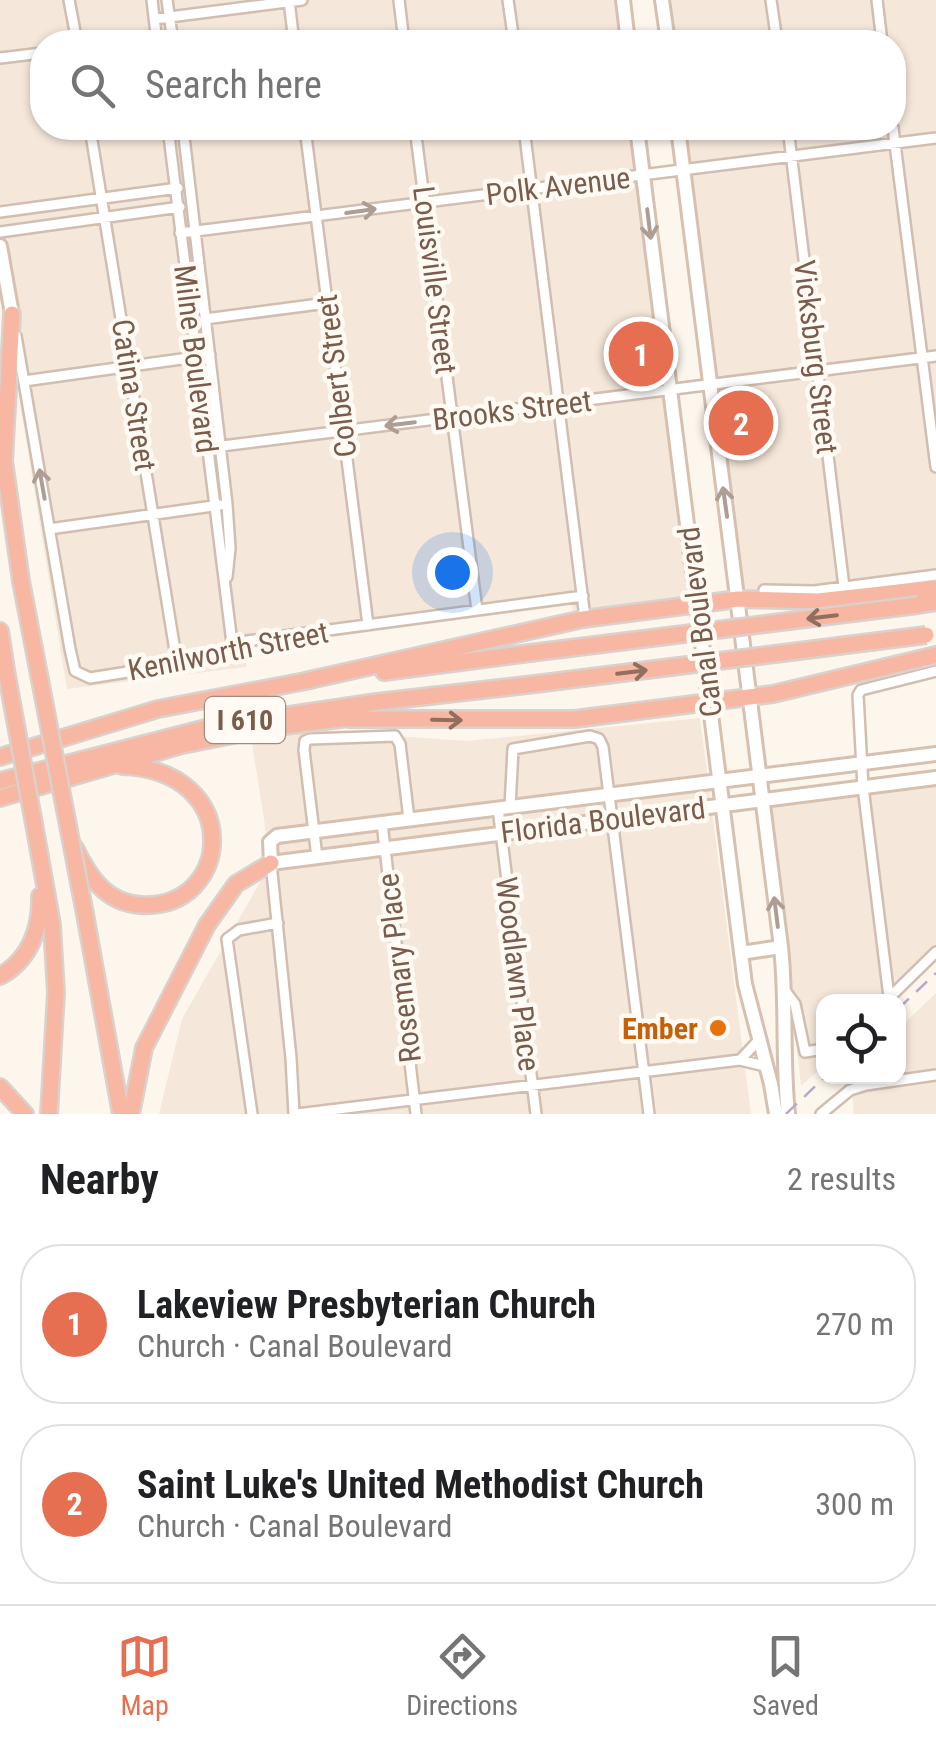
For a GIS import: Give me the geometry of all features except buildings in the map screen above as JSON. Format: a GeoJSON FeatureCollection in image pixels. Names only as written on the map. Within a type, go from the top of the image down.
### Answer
{"type":"FeatureCollection","features":[{"type":"Feature","properties":{"kind":"highway"},"geometry":{"type":"LineString","coordinates":[[12,314],[4,461],[20,581],[121,1114]]}},
{"type":"Feature","properties":{"kind":"highway"},"geometry":{"type":"LineString","coordinates":[[305,681],[585,618],[738,599],[818,601],[936,588]]}},
{"type":"Feature","properties":{"kind":"highway","name":"I 610"},"geometry":{"type":"LineString","coordinates":[[0,757],[158,709],[305,681],[936,602]]}},
{"type":"Feature","properties":{"kind":"highway"},"geometry":{"type":"LineString","coordinates":[[0,631],[52,925],[56,993],[49,1114]]}},
{"type":"Feature","properties":{"kind":"highway","name":"I 610"},"geometry":{"type":"LineString","coordinates":[[0,781],[227,723],[931,635]]}},
{"type":"Feature","properties":{"kind":"highway"},"geometry":{"type":"LineString","coordinates":[[349,718],[575,719],[751,698],[936,654]]}},
{"type":"Feature","properties":{"kind":"highway"},"geometry":{"type":"LineString","coordinates":[[0,800],[102,766],[224,736],[349,718],[496,689]]}},
{"type":"Feature","properties":{"kind":"highway"},"geometry":{"type":"LineString","coordinates":[[72,842],[87,872],[102,890],[131,904],[174,900],[203,873],[212,847],[210,820],[198,798],[170,775],[142,767],[102,766]]}},
{"type":"Feature","properties":{"kind":"highway"},"geometry":{"type":"LineString","coordinates":[[0,976],[20,961],[38,928],[40,857]]}},
{"type":"Feature","properties":{"kind":"highway"},"geometry":{"type":"LineString","coordinates":[[131,1114],[144,1048],[193,950],[230,890],[250,872],[271,863]]}},
{"type":"Feature","properties":{"kind":"highway"},"geometry":{"type":"LineString","coordinates":[[0,1087],[25,1114]]}},
{"type":"Feature","properties":{"kind":"main road"},"geometry":{"type":"LineString","coordinates":[[623,0],[627,30]]}},
{"type":"Feature","properties":{"kind":"main road"},"geometry":{"type":"LineString","coordinates":[[662,0],[666,30]]}},
{"type":"Feature","properties":{"kind":"main road","name":"Canal Boulevard"},"geometry":{"type":"LineString","coordinates":[[638,140],[740,953],[776,1114]]}},
{"type":"Feature","properties":{"kind":"main road","name":"Canal Boulevard"},"geometry":{"type":"LineString","coordinates":[[680,140],[781,947],[786,992],[783,1051],[788,1114]]}},
{"type":"Feature","properties":{"kind":"main road"},"geometry":{"type":"LineString","coordinates":[[0,246],[12,314]]}},
{"type":"Feature","properties":{"kind":"main road","name":"Florida Boulevard"},"geometry":{"type":"LineString","coordinates":[[936,754],[314,831],[273,838],[271,863],[936,778]]}},
{"type":"Feature","properties":{"kind":"main road"},"geometry":{"type":"LineString","coordinates":[[917,756],[920,780]]}},
{"type":"Feature","properties":{"kind":"main road"},"geometry":{"type":"LineString","coordinates":[[815,769],[819,793]]}},
{"type":"Feature","properties":{"kind":"main road"},"geometry":{"type":"LineString","coordinates":[[740,953],[781,947]]}},
{"type":"Feature","properties":{"kind":"street"},"geometry":{"type":"LineString","coordinates":[[70,0],[74,30]]}},
{"type":"Feature","properties":{"kind":"street"},"geometry":{"type":"LineString","coordinates":[[152,0],[156,30]]}},
{"type":"Feature","properties":{"kind":"street"},"geometry":{"type":"LineString","coordinates":[[168,0],[171,30]]}},
{"type":"Feature","properties":{"kind":"street"},"geometry":{"type":"LineString","coordinates":[[154,19],[302,0]]}},
{"type":"Feature","properties":{"kind":"street"},"geometry":{"type":"LineString","coordinates":[[399,0],[403,30]]}},
{"type":"Feature","properties":{"kind":"street"},"geometry":{"type":"LineString","coordinates":[[508,0],[512,30]]}},
{"type":"Feature","properties":{"kind":"street"},"geometry":{"type":"LineString","coordinates":[[772,0],[776,30]]}},
{"type":"Feature","properties":{"kind":"street"},"geometry":{"type":"LineString","coordinates":[[876,0],[880,30]]}},
{"type":"Feature","properties":{"kind":"street"},"geometry":{"type":"LineString","coordinates":[[289,1],[293,30]]}},
{"type":"Feature","properties":{"kind":"street"},"geometry":{"type":"LineString","coordinates":[[0,58],[30,55]]}},
{"type":"Feature","properties":{"kind":"street","name":"Polk Avenue"},"geometry":{"type":"LineString","coordinates":[[180,233],[936,138]]}},
{"type":"Feature","properties":{"kind":"street","name":"Catina Street"},"geometry":{"type":"LineString","coordinates":[[92,140],[176,663]]}},
{"type":"Feature","properties":{"kind":"street","name":"Milne Boulevard"},"geometry":{"type":"LineString","coordinates":[[169,140],[233,651]]}},
{"type":"Feature","properties":{"kind":"street","name":"Milne Boulevard"},"geometry":{"type":"LineString","coordinates":[[184,140],[227,504],[230,548],[224,591]]}},
{"type":"Feature","properties":{"kind":"street","name":"Colbert Street"},"geometry":{"type":"LineString","coordinates":[[306,140],[368,625]]}},
{"type":"Feature","properties":{"kind":"street","name":"Louisville Street"},"geometry":{"type":"LineString","coordinates":[[417,140],[477,610]]}},
{"type":"Feature","properties":{"kind":"street"},"geometry":{"type":"LineString","coordinates":[[526,140],[585,618]]}},
{"type":"Feature","properties":{"kind":"street","name":"Vicksburg Street"},"geometry":{"type":"LineString","coordinates":[[789,140],[844,586]]}},
{"type":"Feature","properties":{"kind":"street"},"geometry":{"type":"LineString","coordinates":[[894,140],[936,467]]}},
{"type":"Feature","properties":{"kind":"street"},"geometry":{"type":"LineString","coordinates":[[0,212],[175,188],[191,195],[177,209],[0,232]]}},
{"type":"Feature","properties":{"kind":"street"},"geometry":{"type":"LineString","coordinates":[[205,319],[328,302]]}},
{"type":"Feature","properties":{"kind":"street","name":"Kenilworth Street"},"geometry":{"type":"LineString","coordinates":[[12,314],[75,671],[90,678],[215,658],[247,640],[583,596]]}},
{"type":"Feature","properties":{"kind":"street"},"geometry":{"type":"LineString","coordinates":[[24,381],[210,355]]}},
{"type":"Feature","properties":{"kind":"street","name":"Brooks Street"},"geometry":{"type":"LineString","coordinates":[[206,448],[936,356]]}},
{"type":"Feature","properties":{"kind":"street"},"geometry":{"type":"LineString","coordinates":[[49,529],[227,504]]}},
{"type":"Feature","properties":{"kind":"street"},"geometry":{"type":"LineString","coordinates":[[764,590],[814,592],[936,575]]}},
{"type":"Feature","properties":{"kind":"street"},"geometry":{"type":"LineString","coordinates":[[886,994],[863,787],[858,695],[861,690],[936,672]]}},
{"type":"Feature","properties":{"kind":"street"},"geometry":{"type":"LineString","coordinates":[[317,856],[306,741],[396,736],[409,819]]}},
{"type":"Feature","properties":{"kind":"street"},"geometry":{"type":"LineString","coordinates":[[504,807],[513,749],[590,736],[599,738],[649,1114]]}},
{"type":"Feature","properties":{"kind":"street","name":"Woodlawn Place"},"geometry":{"type":"LineString","coordinates":[[504,807],[500,833],[536,1114]]}},
{"type":"Feature","properties":{"kind":"street","name":"Rosemary Place"},"geometry":{"type":"LineString","coordinates":[[382,822],[416,1114]]}},
{"type":"Feature","properties":{"kind":"street"},"geometry":{"type":"LineString","coordinates":[[271,863],[295,1114],[740,1060],[765,1066]]}},
{"type":"Feature","properties":{"kind":"street"},"geometry":{"type":"LineString","coordinates":[[252,1114],[227,939],[239,930],[278,923]]}},
{"type":"Feature","properties":{"kind":"street"},"geometry":{"type":"LineString","coordinates":[[892,994],[936,952]]}},
{"type":"Feature","properties":{"kind":"street"},"geometry":{"type":"LineString","coordinates":[[786,992],[795,1004],[804,1052],[816,1050]]}},
{"type":"Feature","properties":{"kind":"street"},"geometry":{"type":"LineString","coordinates":[[740,1060],[758,1041]]}},
{"type":"Feature","properties":{"kind":"street"},"geometry":{"type":"LineString","coordinates":[[821,1114],[850,1090],[936,1075]]}},
{"type":"Feature","properties":{"kind":"shaded area"},"geometry":{"type":"Polygon","coordinates":[[[0,0],[614,0],[618,30],[30,30],[30,140],[632,140],[689,600],[573,615],[572,605],[247,647],[246,667],[67,689],[0,281],[0,0]]]}},
{"type":"Feature","properties":{"kind":"shaded area"},"geometry":{"type":"Polygon","coordinates":[[[670,0],[936,0],[936,571],[744,592],[688,140],[906,140],[906,30],[674,30],[670,0]]]}},
{"type":"Feature","properties":{"kind":"shaded area"},"geometry":{"type":"Polygon","coordinates":[[[700,718],[751,1114],[159,1114],[182,1019],[271,863],[252,744],[309,730],[467,741],[700,718]]]}},
{"type":"Feature","properties":{"kind":"shaded area"},"geometry":{"type":"Polygon","coordinates":[[[936,783],[936,962],[901,994],[816,994],[816,1072],[801,1086],[771,805],[936,783]]]}},
{"type":"Feature","properties":{"kind":"shaded area"},"geometry":{"type":"Polygon","coordinates":[[[936,993],[936,1114],[854,1114],[852,1084],[906,1084],[906,1021],[936,993]]]}},
{"type":"Feature","properties":{"kind":"railway"},"geometry":{"type":"LineString","coordinates":[[906,1001],[936,973]]}},
{"type":"Feature","properties":{"kind":"railway"},"geometry":{"type":"LineString","coordinates":[[786,1114],[818,1084]]}},
{"type":"Feature","properties":{"kind":"place","name":"Lakeview Presbyterian Church"},"geometry":{"type":"Point","coordinates":[641,354]}},
{"type":"Feature","properties":{"kind":"place","name":"Saint Luke's United Methodist Church"},"geometry":{"type":"Point","coordinates":[741,423]}},
{"type":"Feature","properties":{"kind":"place","name":"Ember"},"geometry":{"type":"Point","coordinates":[718,1028]}}]}
